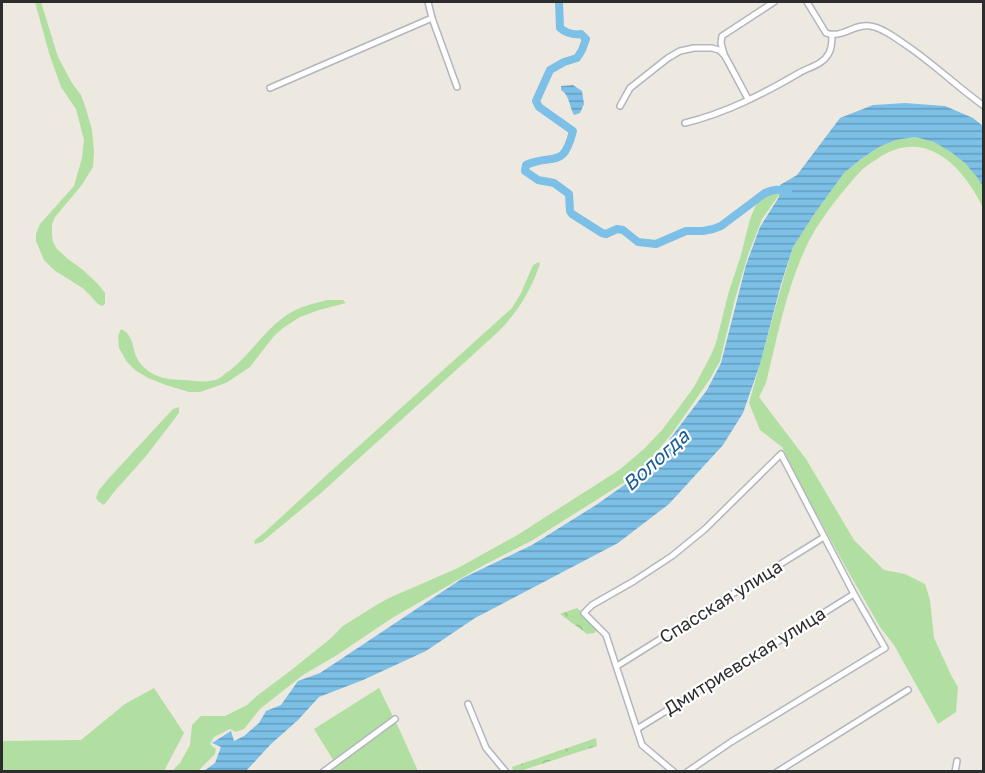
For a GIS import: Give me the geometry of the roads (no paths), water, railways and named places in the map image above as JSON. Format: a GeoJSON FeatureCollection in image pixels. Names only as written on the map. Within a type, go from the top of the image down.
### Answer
{"type":"FeatureCollection","features":[{"type":"Feature","properties":{"kind":"street"},"geometry":{"type":"LineString","coordinates":[[428,2],[457,87]]}},
{"type":"Feature","properties":{"kind":"street"},"geometry":{"type":"LineString","coordinates":[[748,99],[725,56],[721,44],[722,36],[774,2]]}},
{"type":"Feature","properties":{"kind":"street"},"geometry":{"type":"LineString","coordinates":[[807,2],[826,33],[838,35],[868,25],[878,28],[915,51],[984,106]]}},
{"type":"Feature","properties":{"kind":"street"},"geometry":{"type":"LineString","coordinates":[[270,88],[432,18]]}},
{"type":"Feature","properties":{"kind":"street"},"geometry":{"type":"LineString","coordinates":[[685,123],[722,112],[818,65],[829,55],[832,35]]}},
{"type":"Feature","properties":{"kind":"street"},"geometry":{"type":"LineString","coordinates":[[620,106],[630,88],[680,51],[712,48],[719,50],[725,56]]}},
{"type":"Feature","properties":{"kind":"street"},"geometry":{"type":"LineString","coordinates":[[674,771],[642,745],[606,635],[584,613],[592,605],[672,556],[705,529],[781,454],[854,594],[885,648],[687,771]]}},
{"type":"Feature","properties":{"kind":"street","name":"Спасская улица"},"geometry":{"type":"LineString","coordinates":[[617,666],[824,537]]}},
{"type":"Feature","properties":{"kind":"street","name":"Дмитриевская улица"},"geometry":{"type":"LineString","coordinates":[[637,729],[854,594]]}},
{"type":"Feature","properties":{"kind":"street"},"geometry":{"type":"LineString","coordinates":[[777,771],[908,690]]}},
{"type":"Feature","properties":{"kind":"street"},"geometry":{"type":"LineString","coordinates":[[468,704],[486,748],[506,771]]}},
{"type":"Feature","properties":{"kind":"street"},"geometry":{"type":"LineString","coordinates":[[323,771],[395,719]]}},
{"type":"Feature","properties":{"kind":"street"},"geometry":{"type":"LineString","coordinates":[[955,771],[957,761]]}},
{"type":"Feature","properties":{"kind":"water"},"geometry":{"type":"Polygon","coordinates":[[[573,85],[582,91],[584,104],[580,113],[574,115],[568,98],[561,90],[561,86],[573,85]]]}},
{"type":"Feature","properties":{"kind":"water","name":"Вологда"},"geometry":{"type":"Polygon","coordinates":[[[905,103],[945,106],[973,118],[983,126],[983,187],[965,163],[951,152],[934,142],[915,137],[896,140],[879,147],[844,173],[793,247],[760,364],[743,413],[723,445],[669,504],[618,543],[475,618],[426,651],[319,697],[246,771],[204,771],[215,763],[221,747],[212,743],[231,731],[234,741],[244,736],[259,723],[266,711],[281,705],[298,681],[320,673],[463,578],[532,545],[596,505],[647,469],[707,390],[721,363],[746,265],[760,227],[779,197],[780,185],[797,175],[840,118],[873,105],[905,103]]]}},
{"type":"Feature","properties":{"kind":"waterway"},"geometry":{"type":"LineString","coordinates":[[559,2],[560,28],[570,33],[581,34],[586,39],[577,58],[550,70],[536,101],[539,107],[573,131],[561,156],[526,165],[525,171],[538,180],[554,183],[569,194],[572,214],[602,233],[606,234],[617,229],[623,230],[638,242],[656,244],[686,231],[703,231],[721,226],[765,193],[776,190],[788,191]]}}]}
